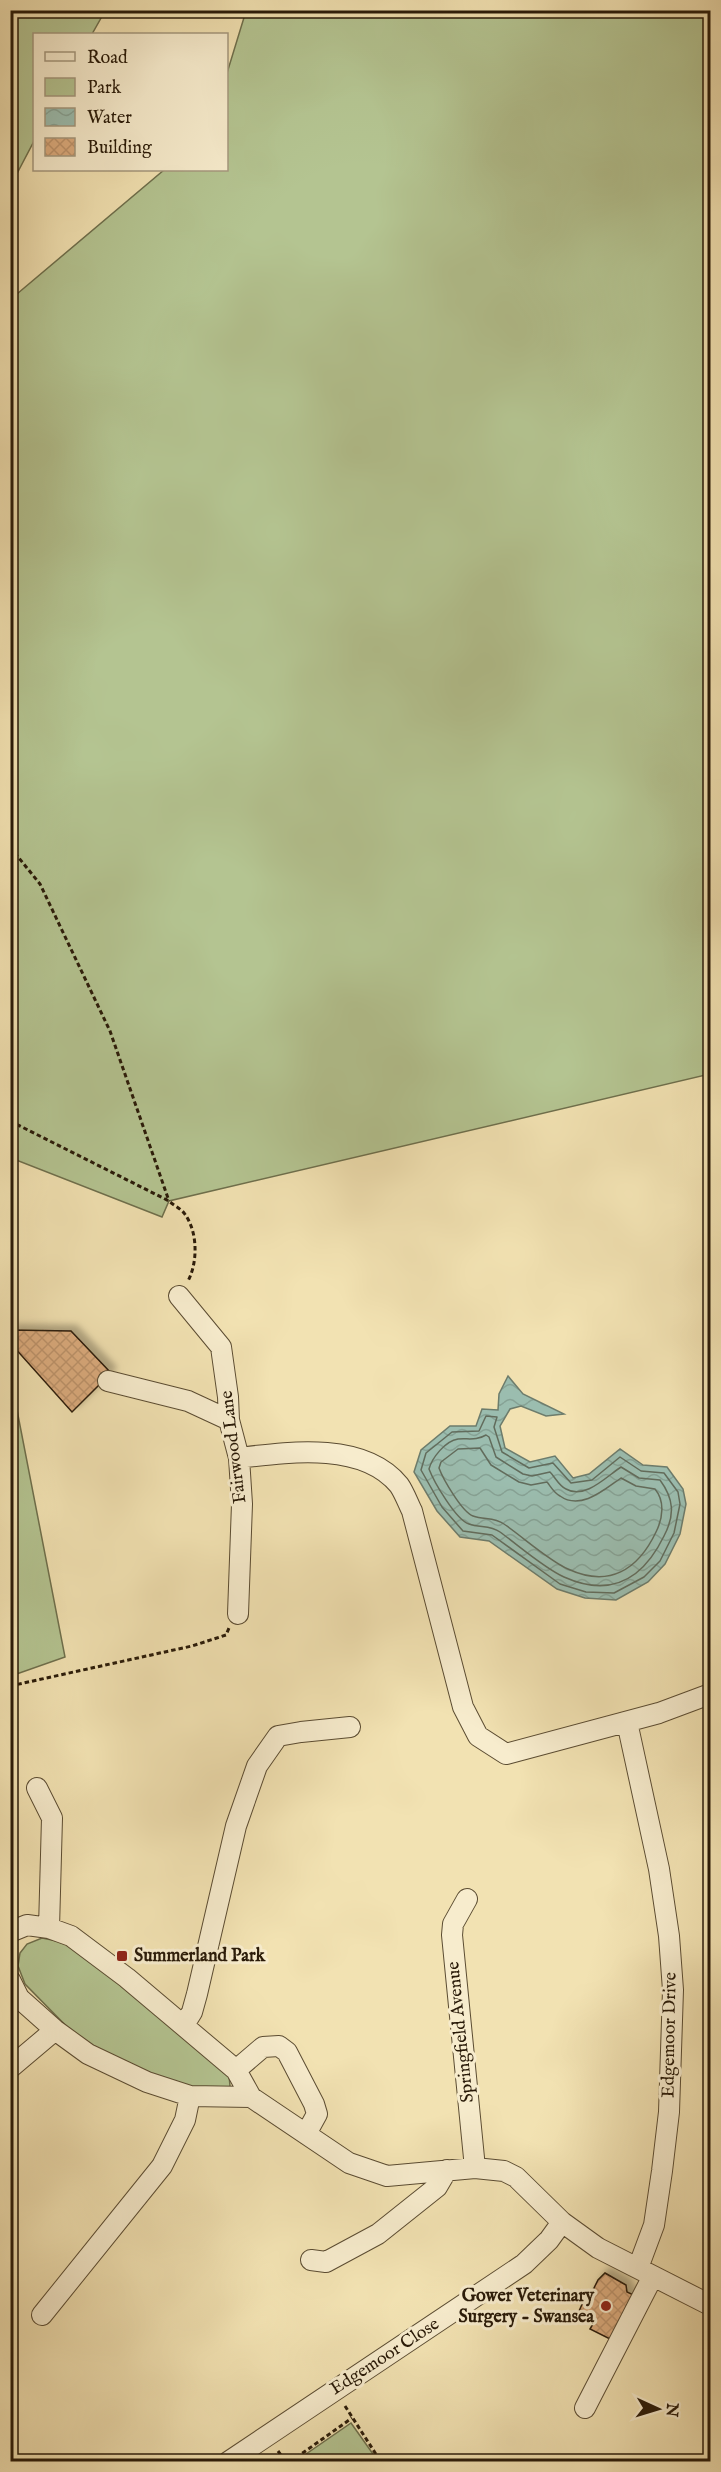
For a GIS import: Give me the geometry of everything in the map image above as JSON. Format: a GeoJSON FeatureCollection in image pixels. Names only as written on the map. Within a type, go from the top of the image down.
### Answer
{"type":"FeatureCollection","features":[{"type":"Feature","properties":{"kind":"street","name":"Fairwood Lane"},"geometry":{"type":"LineString","coordinates":[[179,1296],[221,1347],[229,1420],[239,1458],[242,1504],[238,1614]]}},
{"type":"Feature","properties":{"kind":"street"},"geometry":{"type":"LineString","coordinates":[[108,1381],[188,1401],[229,1420]]}},
{"type":"Feature","properties":{"kind":"street"},"geometry":{"type":"LineString","coordinates":[[239,1458],[288,1452],[336,1453],[374,1466],[399,1485],[412,1511],[463,1707],[478,1736],[506,1754],[627,1722],[711,1694]]}},
{"type":"Feature","properties":{"kind":"street","name":"Edgemoor Drive"},"geometry":{"type":"LineString","coordinates":[[585,2409],[646,2272],[669,2112],[673,1990],[669,1936],[659,1869],[627,1722]]}},
{"type":"Feature","properties":{"kind":"street"},"geometry":{"type":"LineString","coordinates":[[184,2025],[192,2012],[236,1826],[256,1766],[278,1736],[350,1727]]}},
{"type":"Feature","properties":{"kind":"street"},"geometry":{"type":"LineString","coordinates":[[37,1788],[52,1818],[49,1928]]}},
{"type":"Feature","properties":{"kind":"street","name":"Springfield Avenue"},"geometry":{"type":"LineString","coordinates":[[467,1899],[459,1909],[453,1923],[452,1935],[475,2168]]}},
{"type":"Feature","properties":{"kind":"street"},"geometry":{"type":"LineString","coordinates":[[10,1932],[27,1925],[49,1928],[71,1936],[127,1978],[236,2070],[251,2097],[349,2163],[387,2176],[491,2168],[516,2177],[562,2222],[598,2248],[711,2305]]}},
{"type":"Feature","properties":{"kind":"street"},"geometry":{"type":"LineString","coordinates":[[10,1980],[19,1998],[55,2030],[88,2054],[147,2082],[190,2096],[251,2097]]}},
{"type":"Feature","properties":{"kind":"street"},"geometry":{"type":"LineString","coordinates":[[10,2068],[55,2030]]}},
{"type":"Feature","properties":{"kind":"street"},"geometry":{"type":"LineString","coordinates":[[236,2070],[263,2047],[279,2046],[287,2052],[317,2114],[306,2134]]}},
{"type":"Feature","properties":{"kind":"street"},"geometry":{"type":"LineString","coordinates":[[42,2315],[162,2166],[185,2120],[190,2096]]}},
{"type":"Feature","properties":{"kind":"street"},"geometry":{"type":"LineString","coordinates":[[311,2260],[326,2262],[378,2234],[438,2187],[447,2170]]}},
{"type":"Feature","properties":{"kind":"street","name":"Edgemoor Close"},"geometry":{"type":"LineString","coordinates":[[228,2462],[524,2264],[549,2241],[562,2222]]}},
{"type":"Feature","properties":{"kind":"path"},"geometry":{"type":"LineString","coordinates":[[10,847],[40,884],[110,1031],[169,1201]]}},
{"type":"Feature","properties":{"kind":"path"},"geometry":{"type":"LineString","coordinates":[[10,1121],[169,1201],[184,1213],[195,1244],[194,1270],[179,1296]]}},
{"type":"Feature","properties":{"kind":"path"},"geometry":{"type":"LineString","coordinates":[[10,1686],[192,1646],[226,1635],[238,1614]]}},
{"type":"Feature","properties":{"kind":"path"},"geometry":{"type":"LineString","coordinates":[[334,2390],[381,2462]]}},
{"type":"Feature","properties":{"kind":"path"},"geometry":{"type":"LineString","coordinates":[[290,2462],[353,2418]]}},
{"type":"Feature","properties":{"kind":"green space"},"geometry":{"type":"Polygon","coordinates":[[[11,10],[105,11],[93,33],[33,33],[33,143],[11,185],[11,10]]]}},
{"type":"Feature","properties":{"kind":"green space"},"geometry":{"type":"Polygon","coordinates":[[[246,11],[710,11],[710,1074],[169,1201],[162,1217],[11,1158],[11,299],[163,171],[228,171],[228,70],[246,11]]]}},
{"type":"Feature","properties":{"kind":"green space"},"geometry":{"type":"Polygon","coordinates":[[[10,1374],[65,1657],[11,1676],[10,1676],[10,1374]]]}},
{"type":"Feature","properties":{"kind":"green space"},"geometry":{"type":"Polygon","coordinates":[[[42,1938],[62,1942],[84,1955],[229,2075],[230,2086],[226,2089],[189,2089],[110,2057],[77,2037],[25,1984],[18,1966],[20,1953],[27,1944],[42,1938]]]}},
{"type":"Feature","properties":{"kind":"green space"},"geometry":{"type":"Polygon","coordinates":[[[351,2423],[378,2461],[296,2461],[351,2423]]]}},
{"type":"Feature","properties":{"kind":"water"},"geometry":{"type":"Polygon","coordinates":[[[508,1376],[523,1394],[564,1414],[546,1416],[521,1406],[510,1409],[500,1426],[505,1448],[530,1462],[555,1456],[573,1478],[589,1474],[620,1449],[643,1465],[667,1467],[683,1489],[686,1504],[680,1534],[665,1564],[648,1582],[616,1600],[585,1598],[557,1589],[489,1541],[460,1537],[437,1511],[414,1472],[421,1450],[450,1426],[476,1426],[482,1409],[498,1410],[499,1394],[508,1376]]]}},
{"type":"Feature","properties":{"kind":"building"},"geometry":{"type":"Polygon","coordinates":[[[10,1330],[71,1331],[111,1373],[72,1412],[13,1346],[10,1330]]]}},
{"type":"Feature","properties":{"kind":"building","name":"Gower Veterinary Surgery - Swansea"},"geometry":{"type":"Polygon","coordinates":[[[605,2273],[626,2285],[627,2292],[636,2296],[614,2341],[590,2329],[593,2324],[585,2321],[586,2318],[579,2311],[584,2300],[587,2302],[598,2280],[605,2273]]]}},
{"type":"Feature","properties":{"kind":"place","name":"Summerland Park"},"geometry":{"type":"Point","coordinates":[122,1956]}},
{"type":"Feature","properties":{"kind":"place","name":"Gower Veterinary Surgery - Swansea"},"geometry":{"type":"Point","coordinates":[606,2306]}}]}
